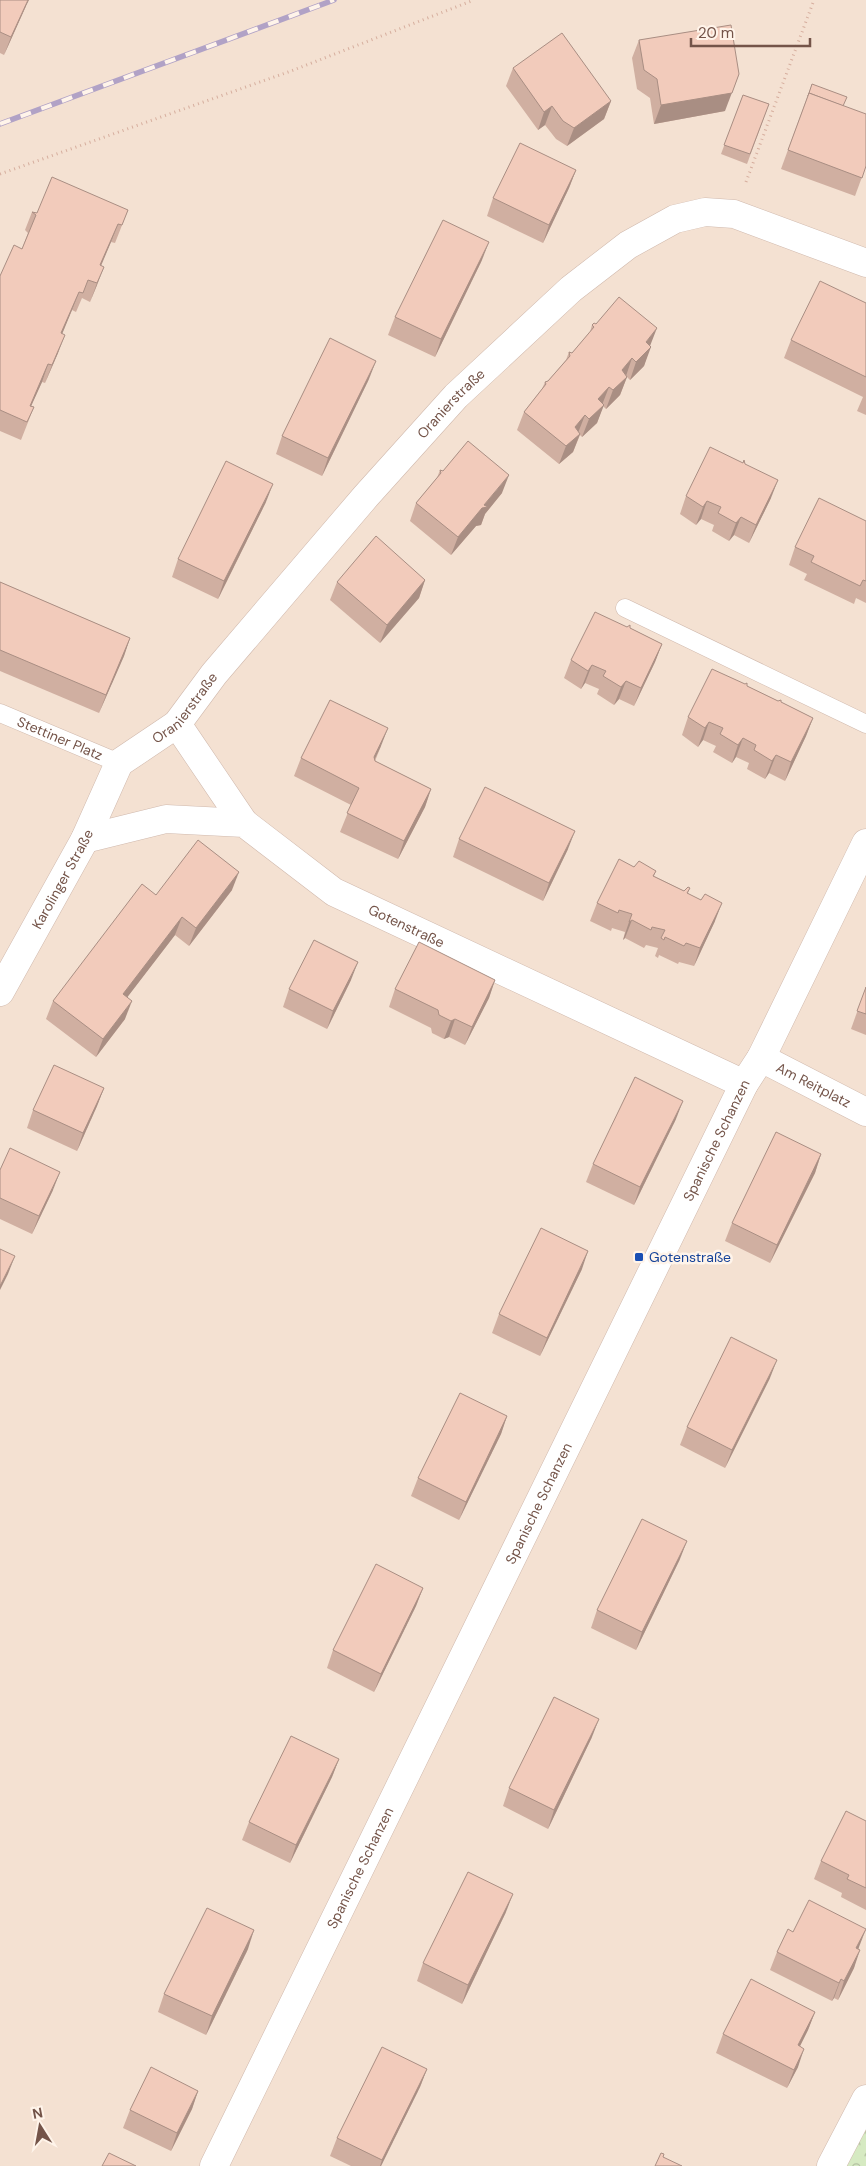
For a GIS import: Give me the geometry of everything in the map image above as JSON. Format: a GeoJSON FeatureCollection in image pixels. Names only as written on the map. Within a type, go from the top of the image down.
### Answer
{"type":"FeatureCollection","features":[{"type":"Feature","properties":{"kind":"street","name":"Oranierstraße"},"geometry":{"type":"LineString","coordinates":[[119,763],[177,724],[220,667],[366,496],[450,403],[564,296],[628,245],[675,219],[705,212],[734,214],[866,263]]}},
{"type":"Feature","properties":{"kind":"street","name":"Gotenstraße"},"geometry":{"type":"LineString","coordinates":[[177,724],[244,823],[334,892],[744,1084]]}},
{"type":"Feature","properties":{"kind":"street","name":"Karolinger Straße"},"geometry":{"type":"LineString","coordinates":[[2,980],[85,839],[119,763]]}},
{"type":"Feature","properties":{"kind":"street"},"geometry":{"type":"LineString","coordinates":[[85,839],[166,819],[244,823]]}},
{"type":"Feature","properties":{"kind":"street","name":"Spanische Schanzen"},"geometry":{"type":"LineString","coordinates":[[214,2166],[744,1084],[761,1058],[866,843]]}},
{"type":"Feature","properties":{"kind":"street","name":"Am Reitplatz"},"geometry":{"type":"LineString","coordinates":[[761,1058],[866,1112]]}},
{"type":"Feature","properties":{"kind":"street"},"geometry":{"type":"LineString","coordinates":[[831,2166],[866,2099]]}},
{"type":"Feature","properties":{"kind":"lane"},"geometry":{"type":"LineString","coordinates":[[625,608],[866,724]]}},
{"type":"Feature","properties":{"kind":"lane","name":"Stettiner Platz"},"geometry":{"type":"LineString","coordinates":[[0,713],[119,763]]}},
{"type":"Feature","properties":{"kind":"path"},"geometry":{"type":"LineString","coordinates":[[0,174],[292,71],[474,0]]}},
{"type":"Feature","properties":{"kind":"path"},"geometry":{"type":"LineString","coordinates":[[734,214],[814,0]]}},
{"type":"Feature","properties":{"kind":"shaded area"},"geometry":{"type":"Polygon","coordinates":[[[0,0],[866,0],[866,2166],[0,2166],[0,0]]]}},
{"type":"Feature","properties":{"kind":"green space"},"geometry":{"type":"Polygon","coordinates":[[[866,2122],[866,2166],[844,2166],[866,2122]]]}},
{"type":"Feature","properties":{"kind":"building"},"geometry":{"type":"Polygon","coordinates":[[[0,0],[28,0],[11,37],[0,32],[0,0]]]}},
{"type":"Feature","properties":{"kind":"building"},"geometry":{"type":"Polygon","coordinates":[[[731,25],[739,74],[732,93],[661,105],[657,79],[644,70],[639,40],[731,25]]]}},
{"type":"Feature","properties":{"kind":"building"},"geometry":{"type":"Polygon","coordinates":[[[562,33],[611,101],[574,128],[563,121],[552,106],[544,112],[513,68],[562,33]]]}},
{"type":"Feature","properties":{"kind":"building"},"geometry":{"type":"Polygon","coordinates":[[[812,84],[847,97],[843,106],[809,93],[812,84]]]}},
{"type":"Feature","properties":{"kind":"building"},"geometry":{"type":"Polygon","coordinates":[[[809,93],[866,114],[866,166],[862,178],[788,150],[809,93]]]}},
{"type":"Feature","properties":{"kind":"building"},"geometry":{"type":"Polygon","coordinates":[[[743,95],[769,104],[750,154],[724,145],[743,95]]]}},
{"type":"Feature","properties":{"kind":"building"},"geometry":{"type":"Polygon","coordinates":[[[520,143],[576,170],[549,225],[493,198],[520,143]]]}},
{"type":"Feature","properties":{"kind":"building"},"geometry":{"type":"Polygon","coordinates":[[[52,177],[128,210],[122,225],[118,224],[100,265],[104,267],[97,283],[88,280],[83,293],[79,292],[61,333],[65,335],[52,365],[48,364],[30,406],[34,407],[27,422],[0,410],[0,276],[14,245],[22,249],[36,215],[32,212],[37,213],[52,177]]]}},
{"type":"Feature","properties":{"kind":"building"},"geometry":{"type":"Polygon","coordinates":[[[443,220],[489,242],[441,339],[395,317],[443,220]]]}},
{"type":"Feature","properties":{"kind":"building"},"geometry":{"type":"Polygon","coordinates":[[[820,281],[866,303],[866,377],[791,340],[820,281]]]}},
{"type":"Feature","properties":{"kind":"building"},"geometry":{"type":"Polygon","coordinates":[[[619,297],[657,328],[646,342],[651,347],[636,362],[632,358],[622,370],[627,377],[613,390],[609,387],[598,399],[604,405],[589,419],[585,415],[575,427],[580,434],[566,446],[524,412],[546,384],[545,382],[570,356],[569,352],[572,353],[594,327],[592,325],[596,324],[619,297]]]}},
{"type":"Feature","properties":{"kind":"building"},"geometry":{"type":"Polygon","coordinates":[[[330,338],[376,361],[328,458],[282,436],[330,338]]]}},
{"type":"Feature","properties":{"kind":"building"},"geometry":{"type":"Polygon","coordinates":[[[468,441],[509,475],[484,505],[488,507],[482,508],[458,537],[416,503],[441,473],[440,470],[443,471],[468,441]]]}},
{"type":"Feature","properties":{"kind":"building"},"geometry":{"type":"Polygon","coordinates":[[[710,447],[743,463],[744,460],[745,464],[778,480],[756,525],[741,517],[736,523],[718,513],[721,507],[707,501],[703,507],[686,496],[710,447]]]}},
{"type":"Feature","properties":{"kind":"building"},"geometry":{"type":"Polygon","coordinates":[[[226,461],[273,484],[224,581],[178,559],[226,461]]]}},
{"type":"Feature","properties":{"kind":"building"},"geometry":{"type":"Polygon","coordinates":[[[819,498],[866,521],[866,581],[863,580],[860,586],[811,562],[814,556],[795,547],[819,498]]]}},
{"type":"Feature","properties":{"kind":"building"},"geometry":{"type":"Polygon","coordinates":[[[376,536],[425,580],[387,625],[337,582],[376,536]]]}},
{"type":"Feature","properties":{"kind":"building"},"geometry":{"type":"Polygon","coordinates":[[[0,582],[130,638],[106,695],[0,650],[0,582]]]}},
{"type":"Feature","properties":{"kind":"building"},"geometry":{"type":"Polygon","coordinates":[[[595,612],[627,627],[630,625],[630,628],[662,644],[641,688],[626,681],[621,687],[603,676],[606,671],[592,665],[588,671],[571,660],[595,612]]]}},
{"type":"Feature","properties":{"kind":"building"},"geometry":{"type":"Polygon","coordinates":[[[712,669],[745,684],[747,683],[747,686],[778,701],[781,700],[781,702],[813,718],[791,762],[776,755],[772,761],[754,750],[756,745],[743,738],[738,745],[720,734],[723,728],[709,722],[705,728],[688,717],[712,669]]]}},
{"type":"Feature","properties":{"kind":"building"},"geometry":{"type":"Polygon","coordinates":[[[330,700],[388,728],[374,757],[375,761],[431,789],[404,841],[347,813],[359,788],[301,758],[330,700]]]}},
{"type":"Feature","properties":{"kind":"building"},"geometry":{"type":"Polygon","coordinates":[[[485,787],[575,831],[549,883],[459,839],[485,787]]]}},
{"type":"Feature","properties":{"kind":"building"},"geometry":{"type":"Polygon","coordinates":[[[198,840],[239,872],[196,928],[182,917],[123,994],[132,1001],[103,1039],[53,1001],[142,884],[156,895],[198,840]]]}},
{"type":"Feature","properties":{"kind":"building"},"geometry":{"type":"Polygon","coordinates":[[[619,859],[634,867],[639,861],[656,871],[653,876],[684,891],[688,887],[690,888],[687,893],[701,900],[705,894],[722,903],[700,948],[686,943],[684,946],[665,937],[664,940],[661,938],[665,930],[652,927],[651,930],[632,920],[629,922],[632,914],[619,910],[618,913],[597,903],[619,859]]]}},
{"type":"Feature","properties":{"kind":"building"},"geometry":{"type":"Polygon","coordinates":[[[314,940],[358,962],[333,1011],[289,989],[314,940]]]}},
{"type":"Feature","properties":{"kind":"building"},"geometry":{"type":"Polygon","coordinates":[[[419,942],[495,980],[472,1027],[455,1019],[451,1021],[439,1015],[438,1010],[395,989],[419,942]]]}},
{"type":"Feature","properties":{"kind":"building"},"geometry":{"type":"Polygon","coordinates":[[[866,987],[866,1014],[857,1011],[866,987]]]}},
{"type":"Feature","properties":{"kind":"building"},"geometry":{"type":"Polygon","coordinates":[[[54,1065],[104,1088],[83,1133],[33,1110],[54,1065]]]}},
{"type":"Feature","properties":{"kind":"building"},"geometry":{"type":"Polygon","coordinates":[[[635,1077],[683,1101],[640,1187],[593,1164],[635,1077]]]}},
{"type":"Feature","properties":{"kind":"building"},"geometry":{"type":"Polygon","coordinates":[[[776,1132],[821,1154],[777,1245],[732,1223],[776,1132]]]}},
{"type":"Feature","properties":{"kind":"building"},"geometry":{"type":"Polygon","coordinates":[[[10,1148],[60,1172],[39,1216],[0,1198],[0,1170],[10,1148]]]}},
{"type":"Feature","properties":{"kind":"building"},"geometry":{"type":"Polygon","coordinates":[[[541,1228],[588,1251],[547,1338],[499,1314],[541,1228]]]}},
{"type":"Feature","properties":{"kind":"building"},"geometry":{"type":"Polygon","coordinates":[[[0,1249],[15,1256],[0,1286],[0,1249]]]}},
{"type":"Feature","properties":{"kind":"building"},"geometry":{"type":"Polygon","coordinates":[[[731,1337],[777,1360],[732,1450],[687,1427],[731,1337]]]}},
{"type":"Feature","properties":{"kind":"building"},"geometry":{"type":"Polygon","coordinates":[[[460,1393],[507,1416],[466,1502],[418,1478],[460,1393]]]}},
{"type":"Feature","properties":{"kind":"building"},"geometry":{"type":"Polygon","coordinates":[[[642,1519],[687,1541],[642,1632],[597,1610],[642,1519]]]}},
{"type":"Feature","properties":{"kind":"building"},"geometry":{"type":"Polygon","coordinates":[[[376,1564],[423,1588],[381,1674],[333,1650],[376,1564]]]}},
{"type":"Feature","properties":{"kind":"building"},"geometry":{"type":"Polygon","coordinates":[[[554,1697],[599,1719],[554,1810],[509,1788],[554,1697]]]}},
{"type":"Feature","properties":{"kind":"building"},"geometry":{"type":"Polygon","coordinates":[[[291,1736],[339,1759],[296,1845],[249,1822],[291,1736]]]}},
{"type":"Feature","properties":{"kind":"building"},"geometry":{"type":"Polygon","coordinates":[[[846,1811],[866,1821],[866,1888],[847,1879],[849,1875],[821,1861],[846,1811]]]}},
{"type":"Feature","properties":{"kind":"building"},"geometry":{"type":"Polygon","coordinates":[[[468,1872],[513,1894],[468,1985],[423,1963],[468,1872]]]}},
{"type":"Feature","properties":{"kind":"building"},"geometry":{"type":"Polygon","coordinates":[[[809,1900],[866,1929],[856,1948],[860,1950],[844,1981],[841,1979],[839,1983],[777,1952],[788,1929],[793,1932],[809,1900]]]}},
{"type":"Feature","properties":{"kind":"building"},"geometry":{"type":"Polygon","coordinates":[[[207,1908],[254,1930],[212,2016],[164,1994],[207,1908]]]}},
{"type":"Feature","properties":{"kind":"building"},"geometry":{"type":"Polygon","coordinates":[[[751,1979],[815,2012],[798,2045],[804,2049],[794,2070],[723,2034],[751,1979]]]}},
{"type":"Feature","properties":{"kind":"building"},"geometry":{"type":"Polygon","coordinates":[[[382,2047],[427,2069],[382,2160],[337,2138],[382,2047]]]}},
{"type":"Feature","properties":{"kind":"building"},"geometry":{"type":"Polygon","coordinates":[[[151,2067],[198,2091],[177,2133],[130,2110],[151,2067]]]}},
{"type":"Feature","properties":{"kind":"building"},"geometry":{"type":"Polygon","coordinates":[[[109,2153],[136,2166],[102,2166],[109,2153]]]}},
{"type":"Feature","properties":{"kind":"building"},"geometry":{"type":"Polygon","coordinates":[[[661,2153],[664,2154],[663,2157],[682,2166],[655,2166],[661,2153]]]}},
{"type":"Feature","properties":{"kind":"railway"},"geometry":{"type":"LineString","coordinates":[[0,124],[334,0]]}},
{"type":"Feature","properties":{"kind":"place","name":"Gotenstraße"},"geometry":{"type":"Point","coordinates":[639,1257]}}]}
